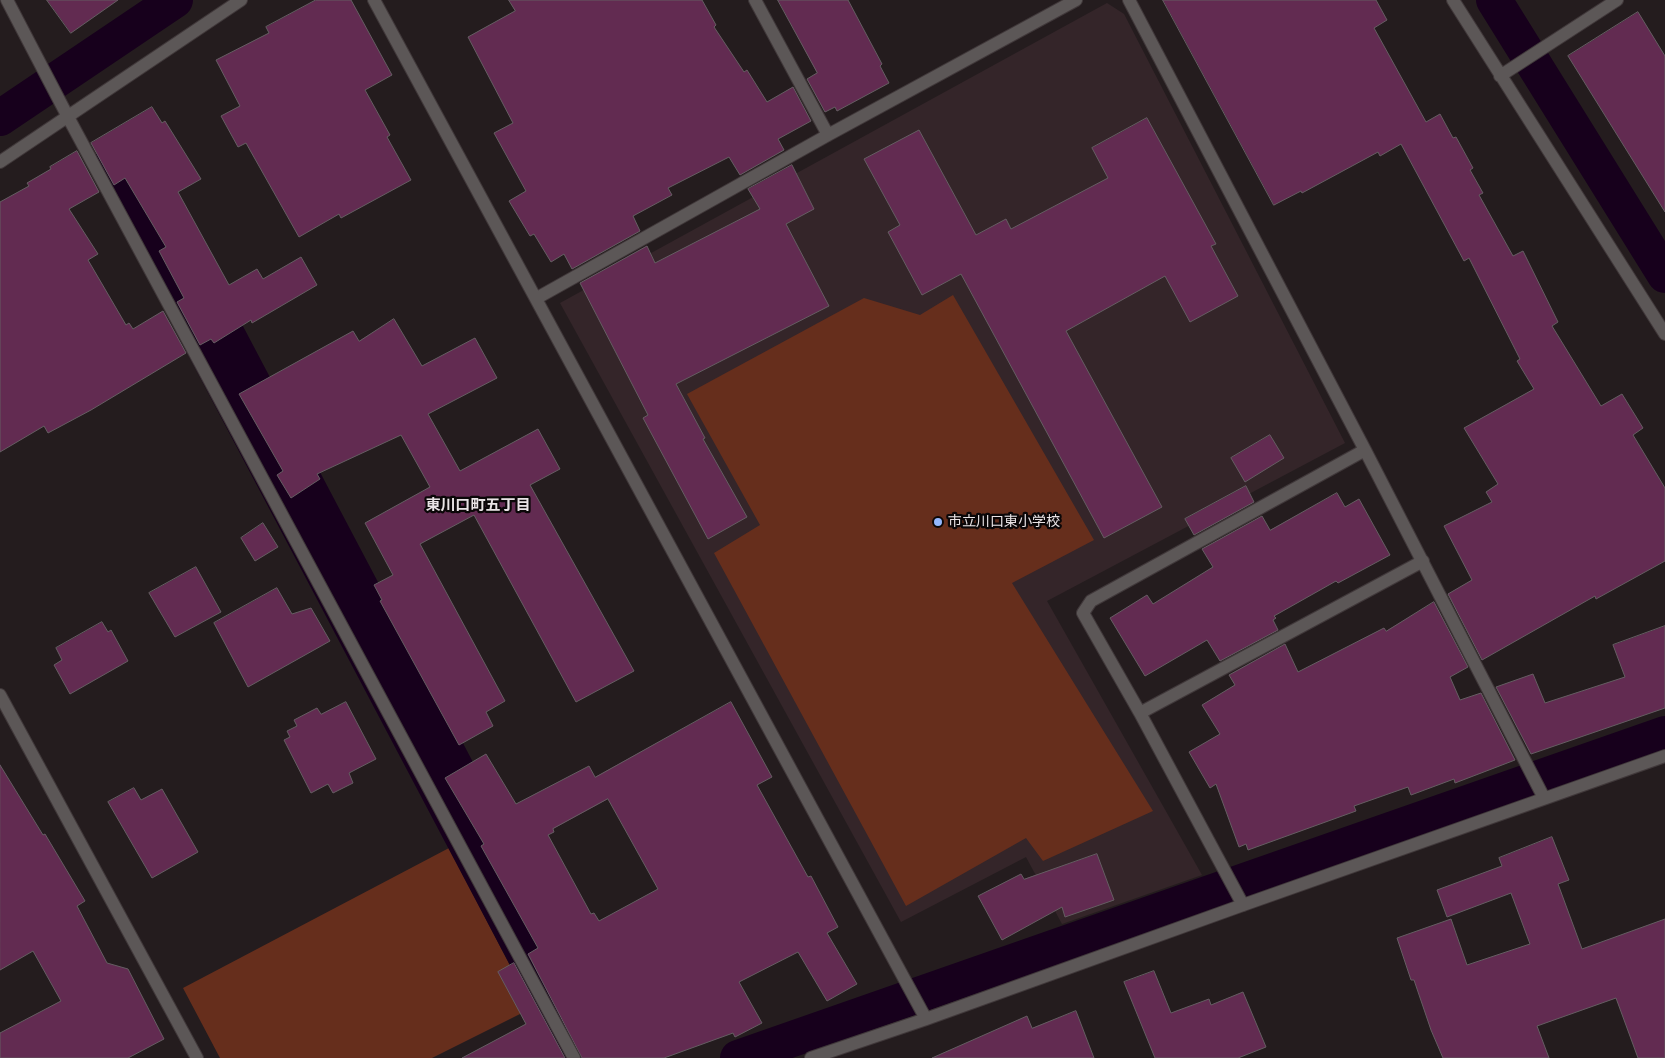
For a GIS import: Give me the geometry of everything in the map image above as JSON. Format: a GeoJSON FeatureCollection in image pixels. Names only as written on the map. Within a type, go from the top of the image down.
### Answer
{"type":"FeatureCollection","features":[{"type":"Feature","properties":{"kind":"street"},"geometry":{"type":"LineString","coordinates":[[7,0],[68,117],[574,1058]]}},
{"type":"Feature","properties":{"kind":"street"},"geometry":{"type":"LineString","coordinates":[[0,162],[241,0]]}},
{"type":"Feature","properties":{"kind":"street"},"geometry":{"type":"LineString","coordinates":[[374,0],[926,1019]]}},
{"type":"Feature","properties":{"kind":"street"},"geometry":{"type":"LineString","coordinates":[[756,0],[828,135]]}},
{"type":"Feature","properties":{"kind":"street"},"geometry":{"type":"LineString","coordinates":[[537,298],[828,135],[1076,0]]}},
{"type":"Feature","properties":{"kind":"street"},"geometry":{"type":"LineString","coordinates":[[1129,0],[1365,450],[1544,798]]}},
{"type":"Feature","properties":{"kind":"street"},"geometry":{"type":"LineString","coordinates":[[1453,0],[1665,334]]}},
{"type":"Feature","properties":{"kind":"street"},"geometry":{"type":"LineString","coordinates":[[1500,76],[1617,0]]}},
{"type":"Feature","properties":{"kind":"street"},"geometry":{"type":"LineString","coordinates":[[1243,904],[1084,612],[1091,601],[1365,450]]}},
{"type":"Feature","properties":{"kind":"street"},"geometry":{"type":"LineString","coordinates":[[1140,714],[1422,560]]}},
{"type":"Feature","properties":{"kind":"street"},"geometry":{"type":"LineString","coordinates":[[0,695],[198,1058]]}},
{"type":"Feature","properties":{"kind":"street"},"geometry":{"type":"LineString","coordinates":[[811,1058],[926,1019],[1243,904],[1665,756]]}},
{"type":"Feature","properties":{"kind":"shaded area","name":"市立川口東小学校"},"geometry":{"type":"Polygon","coordinates":[[[1107,3],[1124,14],[1345,443],[1047,601],[1202,875],[1062,924],[1026,857],[901,922],[560,303],[1107,3]]]}},
{"type":"Feature","properties":{"kind":"shaded area"},"geometry":{"type":"Polygon","coordinates":[[[953,295],[1094,540],[1012,583],[1153,811],[1043,861],[1026,838],[906,906],[714,553],[760,525],[687,394],[864,298],[920,315],[953,295]]]}},
{"type":"Feature","properties":{"kind":"shaded area"},"geometry":{"type":"Polygon","coordinates":[[[449,848],[532,1008],[432,1058],[220,1058],[183,988],[449,848]]]}},
{"type":"Feature","properties":{"kind":"building"},"geometry":{"type":"Polygon","coordinates":[[[47,0],[118,0],[71,33],[47,0]]]}},
{"type":"Feature","properties":{"kind":"building"},"geometry":{"type":"Polygon","coordinates":[[[316,0],[351,0],[392,75],[365,90],[390,135],[387,137],[411,180],[341,218],[339,214],[299,237],[246,143],[238,147],[221,116],[240,106],[216,60],[269,33],[266,27],[316,0]]]}},
{"type":"Feature","properties":{"kind":"building"},"geometry":{"type":"Polygon","coordinates":[[[509,0],[702,0],[716,25],[714,27],[744,72],[747,70],[767,102],[793,87],[811,121],[778,139],[784,150],[740,175],[729,157],[668,188],[672,195],[633,216],[640,231],[572,269],[564,254],[551,262],[534,234],[530,236],[509,201],[526,191],[494,133],[513,123],[468,37],[515,11],[509,0]]]}},
{"type":"Feature","properties":{"kind":"building"},"geometry":{"type":"Polygon","coordinates":[[[778,0],[848,0],[882,64],[880,66],[889,83],[837,111],[835,107],[825,112],[807,79],[817,73],[778,0]]]}},
{"type":"Feature","properties":{"kind":"building"},"geometry":{"type":"Polygon","coordinates":[[[1163,0],[1376,0],[1387,20],[1374,28],[1426,122],[1440,114],[1453,138],[1456,137],[1473,168],[1470,170],[1483,193],[1479,195],[1513,256],[1523,251],[1558,322],[1552,326],[1601,406],[1622,394],[1643,428],[1633,435],[1665,488],[1665,561],[1596,599],[1595,596],[1482,660],[1448,594],[1472,580],[1444,526],[1492,502],[1486,492],[1498,484],[1464,428],[1534,389],[1517,361],[1520,359],[1469,258],[1464,261],[1401,144],[1380,156],[1378,152],[1302,193],[1301,191],[1274,205],[1163,0]]]}},
{"type":"Feature","properties":{"kind":"building"},"geometry":{"type":"Polygon","coordinates":[[[1638,12],[1665,56],[1665,212],[1568,56],[1638,12]]]}},
{"type":"Feature","properties":{"kind":"building"},"geometry":{"type":"Polygon","coordinates":[[[152,107],[162,123],[165,121],[201,179],[178,192],[229,285],[257,269],[263,279],[301,257],[317,285],[252,323],[251,320],[214,343],[211,339],[200,345],[177,302],[184,298],[159,251],[166,247],[125,178],[114,185],[91,143],[152,107]]]}},
{"type":"Feature","properties":{"kind":"building"},"geometry":{"type":"Polygon","coordinates":[[[1147,118],[1216,244],[1211,246],[1238,296],[1190,322],[1165,276],[1066,331],[1162,507],[1104,538],[961,274],[922,295],[888,232],[900,225],[864,159],[919,130],[976,235],[1006,219],[1011,229],[1108,178],[1092,148],[1147,118]]]}},
{"type":"Feature","properties":{"kind":"building"},"geometry":{"type":"Polygon","coordinates":[[[77,151],[99,192],[69,209],[98,254],[88,260],[126,325],[129,323],[133,329],[163,311],[186,353],[91,410],[48,433],[44,426],[0,452],[0,202],[29,186],[27,183],[77,151]]]}},
{"type":"Feature","properties":{"kind":"building"},"geometry":{"type":"Polygon","coordinates":[[[792,165],[814,209],[786,224],[829,306],[676,384],[705,438],[703,439],[747,517],[708,539],[643,418],[648,415],[580,283],[647,246],[655,263],[760,209],[748,189],[792,165]]]}},
{"type":"Feature","properties":{"kind":"building"},"geometry":{"type":"Polygon","coordinates":[[[394,319],[422,366],[475,338],[497,378],[428,414],[460,471],[538,429],[560,469],[530,485],[634,671],[576,702],[474,515],[420,544],[505,701],[486,712],[493,726],[459,745],[380,601],[382,600],[374,585],[393,575],[365,523],[430,487],[401,435],[317,474],[320,479],[291,498],[277,475],[283,471],[239,394],[353,331],[359,341],[394,319]]]}},
{"type":"Feature","properties":{"kind":"building"},"geometry":{"type":"Polygon","coordinates":[[[1270,435],[1284,458],[1245,482],[1231,458],[1270,435]]]}},
{"type":"Feature","properties":{"kind":"building"},"geometry":{"type":"Polygon","coordinates":[[[1246,486],[1254,502],[1194,535],[1185,519],[1246,486]]]}},
{"type":"Feature","properties":{"kind":"building"},"geometry":{"type":"Polygon","coordinates":[[[1337,493],[1345,507],[1359,499],[1390,555],[1338,583],[1336,581],[1274,616],[1276,618],[1273,620],[1278,630],[1220,661],[1207,640],[1145,676],[1110,618],[1147,595],[1153,604],[1213,567],[1202,549],[1262,516],[1270,530],[1337,493]]]}},
{"type":"Feature","properties":{"kind":"building"},"geometry":{"type":"Polygon","coordinates":[[[263,523],[278,547],[255,561],[241,538],[263,523]]]}},
{"type":"Feature","properties":{"kind":"building"},"geometry":{"type":"Polygon","coordinates":[[[196,567],[221,612],[175,637],[149,593],[196,567]]]}},
{"type":"Feature","properties":{"kind":"building"},"geometry":{"type":"Polygon","coordinates":[[[277,588],[292,614],[311,608],[330,641],[248,687],[214,623],[277,588]]]}},
{"type":"Feature","properties":{"kind":"building"},"geometry":{"type":"Polygon","coordinates":[[[1434,602],[1468,667],[1450,677],[1460,700],[1481,693],[1515,760],[1455,783],[1454,779],[1411,795],[1408,787],[1354,806],[1356,811],[1248,850],[1246,844],[1239,847],[1216,784],[1210,788],[1189,752],[1220,734],[1202,705],[1235,685],[1229,675],[1285,644],[1298,672],[1384,628],[1386,631],[1434,602]]]}},
{"type":"Feature","properties":{"kind":"building"},"geometry":{"type":"Polygon","coordinates":[[[102,622],[108,632],[111,630],[128,661],[70,694],[54,665],[62,660],[56,648],[102,622]]]}},
{"type":"Feature","properties":{"kind":"building"},"geometry":{"type":"Polygon","coordinates":[[[1665,626],[1665,708],[1531,754],[1496,687],[1533,674],[1545,703],[1625,677],[1613,645],[1665,626]]]}},
{"type":"Feature","properties":{"kind":"building"},"geometry":{"type":"Polygon","coordinates":[[[346,702],[376,759],[349,773],[353,783],[333,793],[328,784],[311,793],[284,740],[290,737],[287,731],[297,726],[294,720],[317,708],[321,714],[346,702]]]}},
{"type":"Feature","properties":{"kind":"building"},"geometry":{"type":"Polygon","coordinates":[[[731,702],[772,777],[757,785],[808,877],[811,876],[838,927],[827,933],[857,984],[827,1001],[798,952],[739,982],[762,1023],[735,1037],[733,1033],[664,1058],[582,1058],[528,954],[538,948],[481,846],[484,844],[445,778],[486,754],[516,804],[589,766],[595,777],[731,702]],[[608,799],[553,829],[554,832],[548,835],[591,914],[594,913],[599,921],[658,889],[608,799]]]}},
{"type":"Feature","properties":{"kind":"building"},"geometry":{"type":"Polygon","coordinates":[[[0,765],[43,835],[45,834],[85,901],[77,906],[107,963],[128,969],[164,1039],[128,1058],[0,1058],[0,1033],[61,1001],[33,951],[0,970],[0,765]]]}},
{"type":"Feature","properties":{"kind":"building"},"geometry":{"type":"Polygon","coordinates":[[[134,788],[141,800],[162,789],[198,852],[152,878],[108,802],[134,788]]]}},
{"type":"Feature","properties":{"kind":"building"},"geometry":{"type":"Polygon","coordinates":[[[1552,837],[1569,880],[1558,884],[1582,949],[1665,919],[1665,1058],[1638,1058],[1616,998],[1537,1026],[1549,1058],[1443,1058],[1414,980],[1411,980],[1397,938],[1451,919],[1467,965],[1530,944],[1511,893],[1447,917],[1437,890],[1502,866],[1499,858],[1552,837]]]}},
{"type":"Feature","properties":{"kind":"building"},"geometry":{"type":"Polygon","coordinates":[[[1097,854],[1114,900],[1065,917],[1062,907],[1002,940],[978,896],[1021,874],[1024,879],[1097,854]]]}},
{"type":"Feature","properties":{"kind":"building"},"geometry":{"type":"Polygon","coordinates":[[[514,963],[565,1058],[462,1058],[526,1024],[498,972],[514,963]]]}},
{"type":"Feature","properties":{"kind":"building"},"geometry":{"type":"Polygon","coordinates":[[[1154,971],[1171,1013],[1209,999],[1211,1005],[1243,992],[1266,1047],[1238,1058],[1155,1058],[1124,982],[1154,971]]]}},
{"type":"Feature","properties":{"kind":"building"},"geometry":{"type":"Polygon","coordinates":[[[1076,1011],[1094,1058],[932,1058],[1027,1016],[1032,1028],[1076,1011]]]}},
{"type":"Feature","properties":{"kind":"waterway"},"geometry":{"type":"LineString","coordinates":[[0,118],[175,0]]}},
{"type":"Feature","properties":{"kind":"waterway"},"geometry":{"type":"LineString","coordinates":[[1494,0],[1665,275]]}},
{"type":"Feature","properties":{"kind":"waterway"},"geometry":{"type":"LineString","coordinates":[[124,167],[594,1058]]}},
{"type":"Feature","properties":{"kind":"waterway"},"geometry":{"type":"LineString","coordinates":[[738,1058],[1665,734]]}},
{"type":"Feature","properties":{"kind":"place","name":"市立川口東小学校"},"geometry":{"type":"Point","coordinates":[938,522]}},
{"type":"Feature","properties":{"kind":"district","name":"東川口町五丁目"},"geometry":{"type":"Point","coordinates":[478,506]}}]}
